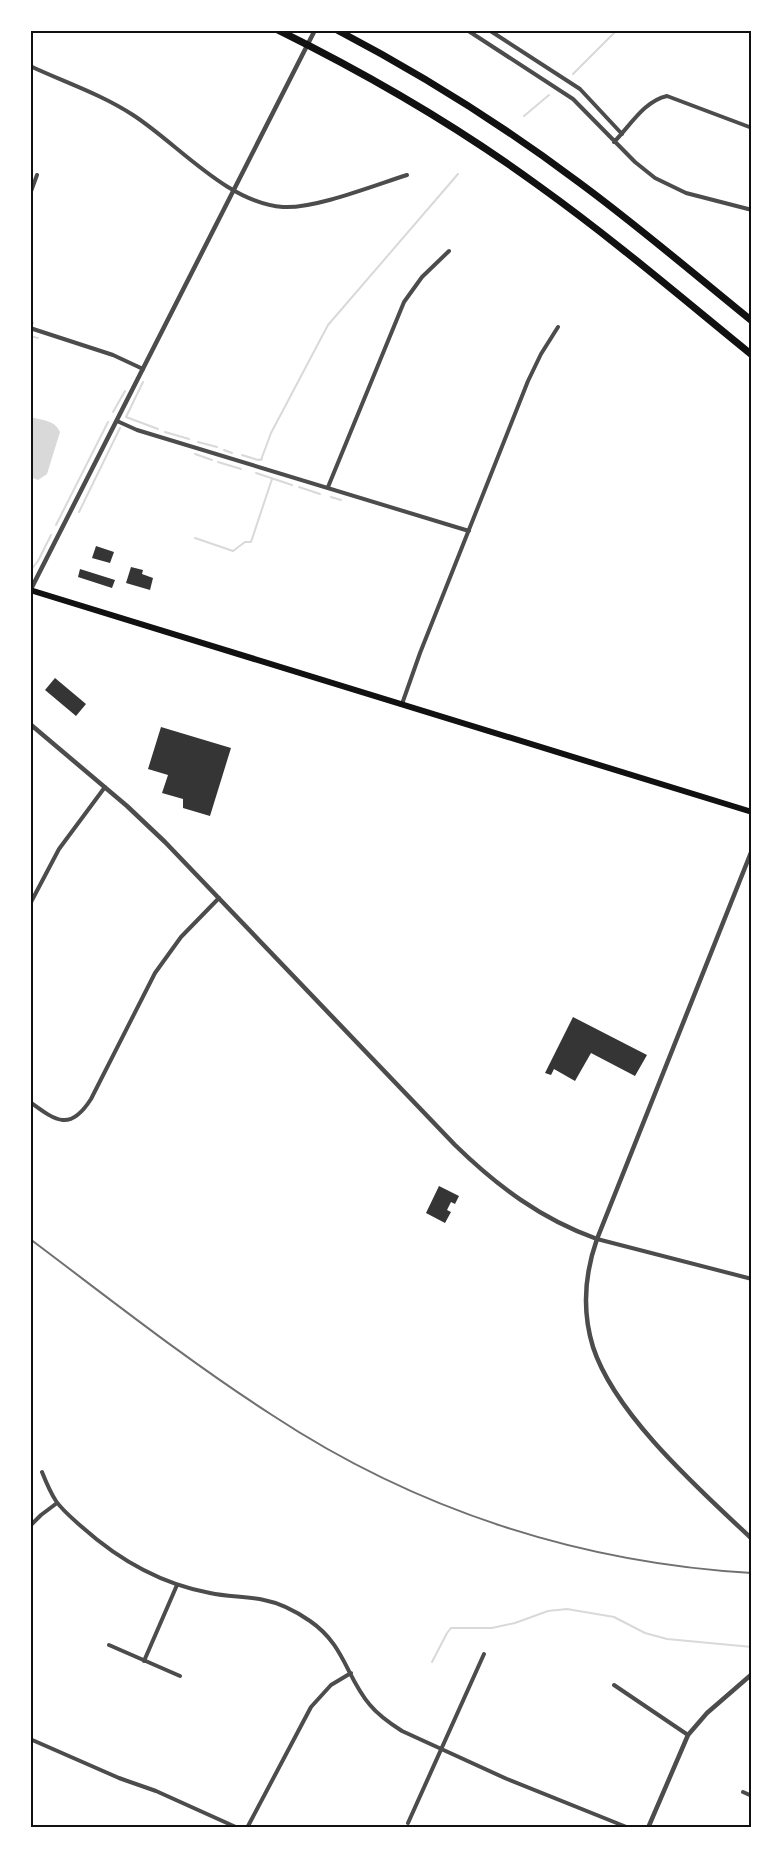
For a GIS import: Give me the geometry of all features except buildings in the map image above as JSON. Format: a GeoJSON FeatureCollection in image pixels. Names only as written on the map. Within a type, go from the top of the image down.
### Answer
{"type":"FeatureCollection","features":[{"type":"Feature","properties":{"kind":"highway"},"geometry":{"type":"LineString","coordinates":[[278,30],[401,95],[502,159],[604,235],[752,355]]}},
{"type":"Feature","properties":{"kind":"highway"},"geometry":{"type":"LineString","coordinates":[[337,30],[437,87],[533,149],[596,195],[752,321]]}},
{"type":"Feature","properties":{"kind":"main road"},"geometry":{"type":"LineString","coordinates":[[30,591],[752,812]]}},
{"type":"Feature","properties":{"kind":"street"},"geometry":{"type":"LineString","coordinates":[[30,591],[315,30]]}},
{"type":"Feature","properties":{"kind":"street"},"geometry":{"type":"LineString","coordinates":[[466,30],[556,87],[586,110],[634,162],[655,178],[686,194],[752,210]]}},
{"type":"Feature","properties":{"kind":"street"},"geometry":{"type":"LineString","coordinates":[[489,30],[580,89],[622,134]]}},
{"type":"Feature","properties":{"kind":"street"},"geometry":{"type":"LineString","coordinates":[[30,66],[98,96],[133,115],[234,190],[265,203],[292,207],[311,204],[407,175]]}},
{"type":"Feature","properties":{"kind":"street"},"geometry":{"type":"LineString","coordinates":[[615,142],[650,104],[667,96],[752,128]]}},
{"type":"Feature","properties":{"kind":"street"},"geometry":{"type":"LineString","coordinates":[[30,194],[37,175]]}},
{"type":"Feature","properties":{"kind":"street"},"geometry":{"type":"LineString","coordinates":[[328,487],[404,302],[416,284],[449,251]]}},
{"type":"Feature","properties":{"kind":"street"},"geometry":{"type":"LineString","coordinates":[[402,704],[528,381],[558,327]]}},
{"type":"Feature","properties":{"kind":"street"},"geometry":{"type":"LineString","coordinates":[[30,328],[113,355],[143,369]]}},
{"type":"Feature","properties":{"kind":"street"},"geometry":{"type":"LineString","coordinates":[[117,421],[469,531]]}},
{"type":"Feature","properties":{"kind":"street"},"geometry":{"type":"LineString","coordinates":[[30,724],[105,787],[165,842],[448,1138],[502,1188],[542,1214],[597,1239],[752,1279]]}},
{"type":"Feature","properties":{"kind":"street"},"geometry":{"type":"LineString","coordinates":[[30,904],[58,849],[105,787]]}},
{"type":"Feature","properties":{"kind":"street"},"geometry":{"type":"LineString","coordinates":[[752,850],[597,1239],[590,1263],[586,1306],[591,1338],[602,1368],[622,1400],[667,1456],[752,1539]]}},
{"type":"Feature","properties":{"kind":"street"},"geometry":{"type":"LineString","coordinates":[[30,1102],[53,1118],[65,1121],[76,1117],[91,1099],[148,984],[181,937],[219,898]]}},
{"type":"Feature","properties":{"kind":"street"},"geometry":{"type":"LineString","coordinates":[[42,1472],[57,1503],[118,1557],[177,1585],[221,1595],[264,1600],[310,1620],[339,1649],[370,1705],[402,1731],[507,1779],[629,1828]]}},
{"type":"Feature","properties":{"kind":"street"},"geometry":{"type":"LineString","coordinates":[[30,1526],[57,1503]]}},
{"type":"Feature","properties":{"kind":"street"},"geometry":{"type":"LineString","coordinates":[[144,1661],[177,1585]]}},
{"type":"Feature","properties":{"kind":"street"},"geometry":{"type":"LineString","coordinates":[[109,1645],[180,1676]]}},
{"type":"Feature","properties":{"kind":"street"},"geometry":{"type":"LineString","coordinates":[[408,1823],[484,1654]]}},
{"type":"Feature","properties":{"kind":"street"},"geometry":{"type":"LineString","coordinates":[[247,1828],[310,1707],[332,1685],[351,1673]]}},
{"type":"Feature","properties":{"kind":"street"},"geometry":{"type":"LineString","coordinates":[[648,1828],[688,1735],[707,1713],[752,1674]]}},
{"type":"Feature","properties":{"kind":"street"},"geometry":{"type":"LineString","coordinates":[[614,1685],[688,1735]]}},
{"type":"Feature","properties":{"kind":"street"},"geometry":{"type":"LineString","coordinates":[[30,1739],[238,1828]]}},
{"type":"Feature","properties":{"kind":"street"},"geometry":{"type":"LineString","coordinates":[[743,1792],[752,1796]]}},
{"type":"Feature","properties":{"kind":"shaded area"},"geometry":{"type":"Polygon","coordinates":[[[30,417],[55,425],[60,432],[47,474],[38,480],[30,477],[30,417]]]}},
{"type":"Feature","properties":{"kind":"waterway"},"geometry":{"type":"LineString","coordinates":[[573,74],[617,30]]}},
{"type":"Feature","properties":{"kind":"waterway"},"geometry":{"type":"LineString","coordinates":[[524,116],[549,95]]}},
{"type":"Feature","properties":{"kind":"waterway"},"geometry":{"type":"LineString","coordinates":[[261,460],[271,433],[328,325],[458,174]]}},
{"type":"Feature","properties":{"kind":"waterway"},"geometry":{"type":"LineString","coordinates":[[30,336],[38,338]]}},
{"type":"Feature","properties":{"kind":"waterway"},"geometry":{"type":"LineString","coordinates":[[143,382],[126,417],[158,429]]}},
{"type":"Feature","properties":{"kind":"waterway"},"geometry":{"type":"LineString","coordinates":[[113,412],[125,391]]}},
{"type":"Feature","properties":{"kind":"waterway"},"geometry":{"type":"LineString","coordinates":[[56,525],[108,422]]}},
{"type":"Feature","properties":{"kind":"waterway"},"geometry":{"type":"LineString","coordinates":[[79,512],[120,428]]}},
{"type":"Feature","properties":{"kind":"waterway"},"geometry":{"type":"LineString","coordinates":[[165,432],[189,439]]}},
{"type":"Feature","properties":{"kind":"waterway"},"geometry":{"type":"LineString","coordinates":[[198,442],[217,447]]}},
{"type":"Feature","properties":{"kind":"waterway"},"geometry":{"type":"LineString","coordinates":[[224,450],[232,453]]}},
{"type":"Feature","properties":{"kind":"waterway"},"geometry":{"type":"LineString","coordinates":[[195,454],[212,460]]}},
{"type":"Feature","properties":{"kind":"waterway"},"geometry":{"type":"LineString","coordinates":[[242,455],[262,459]]}},
{"type":"Feature","properties":{"kind":"waterway"},"geometry":{"type":"LineString","coordinates":[[218,462],[241,469]]}},
{"type":"Feature","properties":{"kind":"waterway"},"geometry":{"type":"LineString","coordinates":[[256,473],[292,485]]}},
{"type":"Feature","properties":{"kind":"waterway"},"geometry":{"type":"LineString","coordinates":[[195,538],[233,551],[245,542],[251,542],[272,479]]}},
{"type":"Feature","properties":{"kind":"waterway"},"geometry":{"type":"LineString","coordinates":[[299,487],[320,494]]}},
{"type":"Feature","properties":{"kind":"waterway"},"geometry":{"type":"LineString","coordinates":[[331,497],[341,500]]}},
{"type":"Feature","properties":{"kind":"waterway"},"geometry":{"type":"LineString","coordinates":[[30,571],[38,561],[51,535]]}},
{"type":"Feature","properties":{"kind":"waterway"},"geometry":{"type":"LineString","coordinates":[[432,1662],[451,1628],[492,1628],[515,1623],[548,1611],[567,1609],[614,1617],[645,1633],[667,1639],[752,1647]]}},
{"type":"Feature","properties":{"kind":"railway"},"geometry":{"type":"LineString","coordinates":[[30,1239],[210,1373],[272,1415],[327,1449],[384,1478],[442,1504],[502,1526],[563,1544],[688,1567],[752,1573]]}}]}
